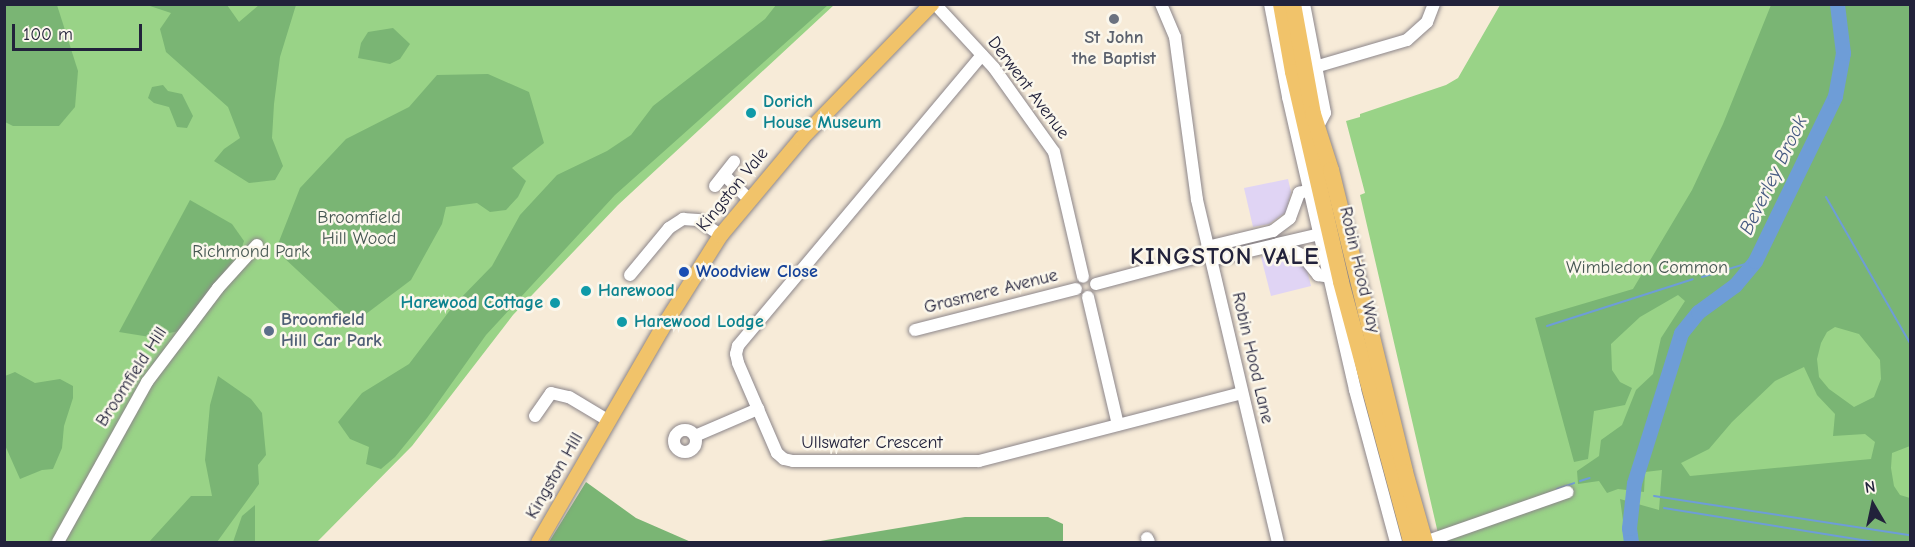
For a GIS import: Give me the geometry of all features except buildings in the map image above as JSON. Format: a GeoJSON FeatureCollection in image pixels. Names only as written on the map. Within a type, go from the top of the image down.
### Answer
{"type":"FeatureCollection","features":[{"type":"Feature","properties":{"kind":"highway","name":"Robin Hood Way"},"geometry":{"type":"LineString","coordinates":[[1281,4],[1298,95],[1341,282],[1411,543]]}},
{"type":"Feature","properties":{"kind":"highway","name":"Robin Hood Way"},"geometry":{"type":"LineString","coordinates":[[1293,4],[1318,126],[1425,543]]}},
{"type":"Feature","properties":{"kind":"main road","name":"Kingston Vale"},"geometry":{"type":"LineString","coordinates":[[607,425],[664,323],[720,236],[801,138],[933,4]]}},
{"type":"Feature","properties":{"kind":"main road","name":"Kingston Hill"},"geometry":{"type":"LineString","coordinates":[[538,543],[607,425]]}},
{"type":"Feature","properties":{"kind":"street","name":"Derwent Avenue"},"geometry":{"type":"LineString","coordinates":[[933,4],[982,55],[1054,152],[1083,277]]}},
{"type":"Feature","properties":{"kind":"street","name":"Robin Hood Lane"},"geometry":{"type":"LineString","coordinates":[[1161,4],[1175,37],[1190,164],[1241,393],[1278,543]]}},
{"type":"Feature","properties":{"kind":"street","name":"Robin Hood Way"},"geometry":{"type":"LineString","coordinates":[[1270,4],[1317,234],[1330,277],[1375,473],[1396,543]]}},
{"type":"Feature","properties":{"kind":"street","name":"Robin Hood Way"},"geometry":{"type":"LineString","coordinates":[[1304,4],[1325,116],[1318,126]]}},
{"type":"Feature","properties":{"kind":"street"},"geometry":{"type":"LineString","coordinates":[[1315,67],[1407,39],[1427,22],[1434,4]]}},
{"type":"Feature","properties":{"kind":"street","name":"Ullswater Crescent"},"geometry":{"type":"LineString","coordinates":[[982,55],[738,346],[736,354],[738,363],[777,453],[784,459],[793,461],[979,460],[1241,393]]}},
{"type":"Feature","properties":{"kind":"street"},"geometry":{"type":"LineString","coordinates":[[715,186],[734,162]]}},
{"type":"Feature","properties":{"kind":"street"},"geometry":{"type":"LineString","coordinates":[[724,175],[749,199]]}},
{"type":"Feature","properties":{"kind":"street"},"geometry":{"type":"LineString","coordinates":[[1096,284],[1209,254],[1273,231],[1290,218],[1299,193],[1308,191]]}},
{"type":"Feature","properties":{"kind":"street"},"geometry":{"type":"LineString","coordinates":[[630,275],[669,228],[683,219],[698,220],[720,236]]}},
{"type":"Feature","properties":{"kind":"street"},"geometry":{"type":"LineString","coordinates":[[1209,254],[1275,245],[1317,234]]}},
{"type":"Feature","properties":{"kind":"street","name":"Broomfield Hill"},"geometry":{"type":"LineString","coordinates":[[58,543],[147,382],[218,288],[257,245]]}},
{"type":"Feature","properties":{"kind":"street"},"geometry":{"type":"LineString","coordinates":[[1275,245],[1286,247],[1302,255],[1318,274],[1330,277]]}},
{"type":"Feature","properties":{"kind":"street"},"geometry":{"type":"LineString","coordinates":[[1083,277],[1089,277],[1096,284],[1094,293],[1088,297],[1082,296],[1076,289],[1076,283],[1083,277]]}},
{"type":"Feature","properties":{"kind":"street","name":"Grasmere Avenue"},"geometry":{"type":"LineString","coordinates":[[915,330],[1076,289]]}},
{"type":"Feature","properties":{"kind":"street"},"geometry":{"type":"LineString","coordinates":[[1088,297],[1118,425]]}},
{"type":"Feature","properties":{"kind":"street"},"geometry":{"type":"LineString","coordinates":[[535,416],[551,393],[569,397],[607,425]]}},
{"type":"Feature","properties":{"kind":"street"},"geometry":{"type":"LineString","coordinates":[[695,436],[758,409]]}},
{"type":"Feature","properties":{"kind":"street"},"geometry":{"type":"LineString","coordinates":[[1425,543],[1568,492]]}},
{"type":"Feature","properties":{"kind":"shaded area"},"geometry":{"type":"Polygon","coordinates":[[[1288,179],[1291,192],[1286,212],[1269,224],[1253,227],[1244,188],[1288,179]]]}},
{"type":"Feature","properties":{"kind":"shaded area"},"geometry":{"type":"Polygon","coordinates":[[[1274,253],[1284,254],[1301,263],[1307,270],[1311,286],[1271,296],[1261,257],[1274,253]]]}},
{"type":"Feature","properties":{"kind":"green space","name":"Richmond Park"},"geometry":{"type":"Polygon","coordinates":[[[4,5],[834,5],[618,205],[513,315],[412,446],[317,542],[5,542],[4,5]]]}},
{"type":"Feature","properties":{"kind":"green space"},"geometry":{"type":"Polygon","coordinates":[[[4,5],[57,5],[78,71],[75,107],[59,126],[13,126],[5,122],[4,5]]]}},
{"type":"Feature","properties":{"kind":"green space"},"geometry":{"type":"Polygon","coordinates":[[[147,5],[227,5],[239,22],[259,5],[296,5],[280,57],[274,104],[272,138],[283,166],[275,180],[249,183],[214,161],[224,149],[240,138],[228,107],[166,52],[160,29],[171,13],[147,5]]]}},
{"type":"Feature","properties":{"kind":"green space"},"geometry":{"type":"Polygon","coordinates":[[[776,5],[828,5],[615,195],[486,335],[427,418],[395,457],[381,469],[366,464],[369,447],[350,439],[338,422],[362,393],[409,364],[454,305],[492,266],[520,215],[557,175],[607,151],[631,135],[653,106],[765,19],[776,5]]]}},
{"type":"Feature","properties":{"kind":"green space","name":"Wimbledon Common"},"geometry":{"type":"Polygon","coordinates":[[[1500,5],[1910,5],[1910,542],[1440,542],[1360,195],[1365,193],[1346,121],[1360,117],[1360,114],[1446,85],[1458,78],[1500,5]]]}},
{"type":"Feature","properties":{"kind":"green space"},"geometry":{"type":"Polygon","coordinates":[[[1771,5],[1910,5],[1910,446],[1892,453],[1891,468],[1894,486],[1900,495],[1910,498],[1910,542],[1626,542],[1620,499],[1659,510],[1662,470],[1645,472],[1644,492],[1618,489],[1607,493],[1599,481],[1578,484],[1577,471],[1599,456],[1601,440],[1622,425],[1636,390],[1653,374],[1661,338],[1685,301],[1678,295],[1640,317],[1611,344],[1612,370],[1620,382],[1632,388],[1625,405],[1594,411],[1588,459],[1574,462],[1535,318],[1633,289],[1692,190],[1723,124],[1771,5]],[[1835,327],[1827,332],[1821,343],[1817,359],[1819,377],[1829,389],[1854,407],[1874,397],[1881,379],[1880,360],[1859,334],[1835,327]],[[1804,367],[1775,381],[1732,422],[1709,449],[1681,463],[1690,476],[1871,459],[1875,442],[1865,434],[1833,436],[1835,414],[1817,395],[1804,367]]]}},
{"type":"Feature","properties":{"kind":"green space"},"geometry":{"type":"Polygon","coordinates":[[[393,28],[410,44],[400,59],[390,64],[358,58],[361,43],[368,32],[393,28]]]}},
{"type":"Feature","properties":{"kind":"green space","name":"Broomfield Hill Wood"},"geometry":{"type":"Polygon","coordinates":[[[488,74],[529,92],[544,143],[512,168],[526,181],[518,197],[506,210],[490,212],[477,203],[446,207],[442,224],[411,280],[354,323],[282,256],[278,244],[300,188],[346,139],[409,107],[437,75],[488,74]]]}},
{"type":"Feature","properties":{"kind":"green space"},"geometry":{"type":"Polygon","coordinates":[[[163,85],[168,91],[182,94],[193,116],[187,128],[177,127],[169,107],[154,103],[148,98],[152,87],[163,85]]]}},
{"type":"Feature","properties":{"kind":"green space"},"geometry":{"type":"Polygon","coordinates":[[[190,200],[232,224],[244,241],[241,250],[179,331],[150,337],[119,332],[190,200]]]}},
{"type":"Feature","properties":{"kind":"green space"},"geometry":{"type":"Polygon","coordinates":[[[15,372],[35,383],[60,379],[73,386],[73,398],[64,426],[62,448],[53,469],[42,470],[20,479],[4,443],[5,376],[15,372]]]}},
{"type":"Feature","properties":{"kind":"green space"},"geometry":{"type":"Polygon","coordinates":[[[218,376],[251,399],[262,413],[266,455],[258,465],[259,484],[217,542],[149,542],[191,496],[212,496],[205,460],[210,405],[218,376]]]}},
{"type":"Feature","properties":{"kind":"green space"},"geometry":{"type":"Polygon","coordinates":[[[586,482],[636,518],[691,542],[549,542],[586,482]]]}},
{"type":"Feature","properties":{"kind":"green space"},"geometry":{"type":"Polygon","coordinates":[[[255,505],[255,542],[233,542],[242,516],[255,505]]]}},
{"type":"Feature","properties":{"kind":"green space"},"geometry":{"type":"Polygon","coordinates":[[[965,517],[1048,517],[1063,524],[1063,542],[814,542],[965,517]]]}},
{"type":"Feature","properties":{"kind":"waterway","name":"Beverley Brook"},"geometry":{"type":"LineString","coordinates":[[1631,542],[1629,528],[1634,483],[1681,333],[1698,312],[1735,285],[1755,261],[1835,96],[1843,53],[1837,4]]}},
{"type":"Feature","properties":{"kind":"waterway"},"geometry":{"type":"LineString","coordinates":[[1826,197],[1910,343]]}},
{"type":"Feature","properties":{"kind":"waterway"},"geometry":{"type":"LineString","coordinates":[[1702,277],[1755,261]]}},
{"type":"Feature","properties":{"kind":"waterway"},"geometry":{"type":"LineString","coordinates":[[1547,326],[1693,279]]}},
{"type":"Feature","properties":{"kind":"waterway"},"geometry":{"type":"LineString","coordinates":[[1580,481],[1590,478]]}},
{"type":"Feature","properties":{"kind":"waterway"},"geometry":{"type":"LineString","coordinates":[[1557,489],[1574,483]]}},
{"type":"Feature","properties":{"kind":"waterway"},"geometry":{"type":"LineString","coordinates":[[1654,496],[1910,535]]}},
{"type":"Feature","properties":{"kind":"waterway"},"geometry":{"type":"LineString","coordinates":[[1664,508],[1874,542]]}},
{"type":"Feature","properties":{"kind":"place","name":"St John the Baptist"},"geometry":{"type":"Point","coordinates":[1114,19]}},
{"type":"Feature","properties":{"kind":"place","name":"Dorich House Museum"},"geometry":{"type":"Point","coordinates":[751,113]}},
{"type":"Feature","properties":{"kind":"place","name":"Woodview Close"},"geometry":{"type":"Point","coordinates":[684,272]}},
{"type":"Feature","properties":{"kind":"place","name":"Harewood"},"geometry":{"type":"Point","coordinates":[586,291]}},
{"type":"Feature","properties":{"kind":"place","name":"Harewood Cottage"},"geometry":{"type":"Point","coordinates":[555,303]}},
{"type":"Feature","properties":{"kind":"place","name":"Harewood Lodge"},"geometry":{"type":"Point","coordinates":[622,322]}},
{"type":"Feature","properties":{"kind":"place","name":"Broomfield Hill Car Park"},"geometry":{"type":"Point","coordinates":[269,331]}},
{"type":"Feature","properties":{"kind":"district","name":"KINGSTON VALE"},"geometry":{"type":"Point","coordinates":[1225,257]}}]}
